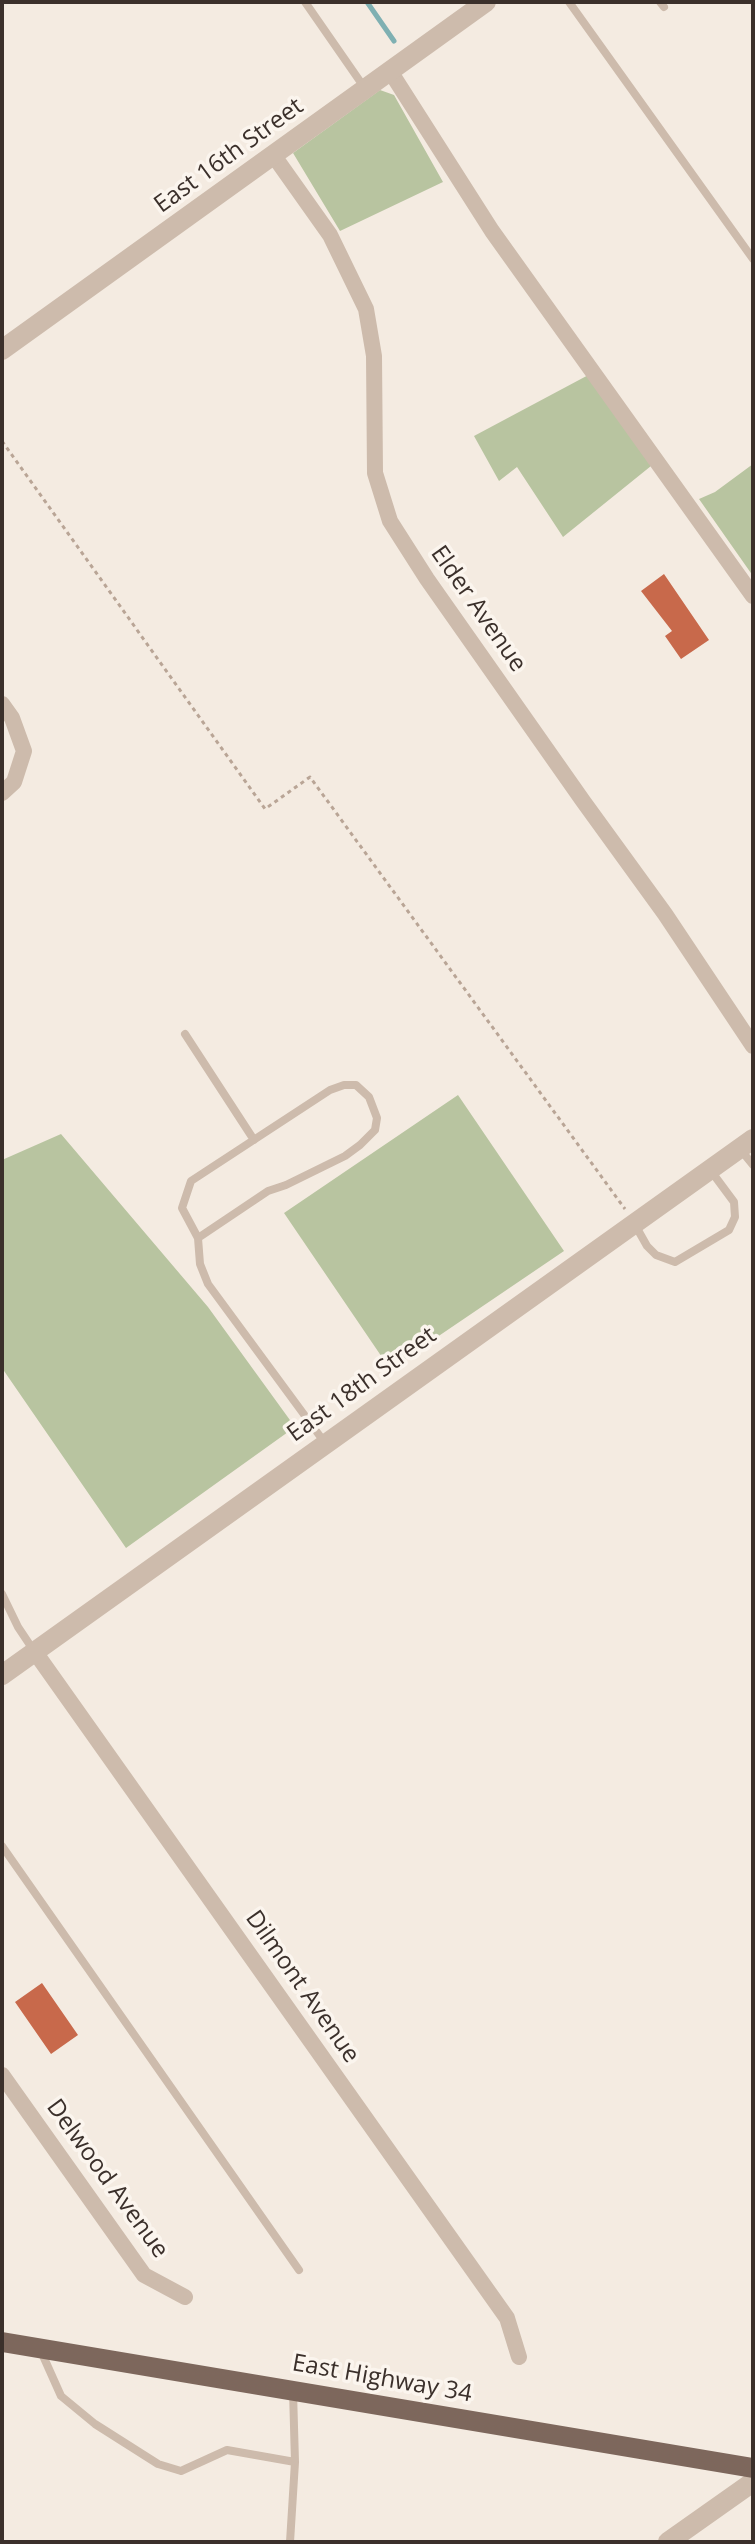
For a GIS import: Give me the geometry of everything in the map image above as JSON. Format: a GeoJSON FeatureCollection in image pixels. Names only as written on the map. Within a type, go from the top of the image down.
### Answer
{"type":"FeatureCollection","features":[{"type":"Feature","properties":{"kind":"main road","name":"East Highway 34"},"geometry":{"type":"LineString","coordinates":[[2,2342],[753,2468]]}},
{"type":"Feature","properties":{"kind":"street","name":"East 16th Street"},"geometry":{"type":"LineString","coordinates":[[2,350],[486,2]]}},
{"type":"Feature","properties":{"kind":"street"},"geometry":{"type":"LineString","coordinates":[[390,71],[492,231],[753,596]]}},
{"type":"Feature","properties":{"kind":"street","name":"Elder Avenue"},"geometry":{"type":"LineString","coordinates":[[274,156],[330,235],[366,309],[374,356],[375,473],[390,521],[537,736],[665,914],[753,1046]]}},
{"type":"Feature","properties":{"kind":"street"},"geometry":{"type":"LineString","coordinates":[[2,704],[12,718],[24,751],[14,782],[2,793]]}},
{"type":"Feature","properties":{"kind":"street","name":"East 18th Street"},"geometry":{"type":"LineString","coordinates":[[2,1675],[746,1144]]}},
{"type":"Feature","properties":{"kind":"street","name":"Dilmont Avenue"},"geometry":{"type":"LineString","coordinates":[[35,1652],[507,2318],[519,2357]]}},
{"type":"Feature","properties":{"kind":"street","name":"Delwood Avenue"},"geometry":{"type":"LineString","coordinates":[[2,2075],[144,2275],[185,2297]]}},
{"type":"Feature","properties":{"kind":"street"},"geometry":{"type":"LineString","coordinates":[[668,2542],[753,2482]]}},
{"type":"Feature","properties":{"kind":"lane"},"geometry":{"type":"LineString","coordinates":[[305,2],[366,90]]}},
{"type":"Feature","properties":{"kind":"lane"},"geometry":{"type":"LineString","coordinates":[[569,2],[753,259]]}},
{"type":"Feature","properties":{"kind":"lane"},"geometry":{"type":"LineString","coordinates":[[185,1034],[254,1140]]}},
{"type":"Feature","properties":{"kind":"lane"},"geometry":{"type":"LineString","coordinates":[[198,1238],[268,1191],[345,1156],[360,1145],[375,1130],[375,1108],[369,1097],[356,1085],[330,1090],[191,1181],[182,1208],[198,1238],[200,1264],[208,1284],[325,1443]]}},
{"type":"Feature","properties":{"kind":"lane"},"geometry":{"type":"LineString","coordinates":[[746,1144],[753,1165]]}},
{"type":"Feature","properties":{"kind":"lane"},"geometry":{"type":"LineString","coordinates":[[634,1222],[647,1246],[656,1255],[675,1262],[729,1230],[735,1217],[734,1202],[709,1169]]}},
{"type":"Feature","properties":{"kind":"lane"},"geometry":{"type":"LineString","coordinates":[[2,1594],[18,1627],[35,1652]]}},
{"type":"Feature","properties":{"kind":"lane"},"geometry":{"type":"LineString","coordinates":[[2,1846],[299,2270]]}},
{"type":"Feature","properties":{"kind":"lane"},"geometry":{"type":"LineString","coordinates":[[40,2348],[61,2396],[95,2424],[158,2464],[181,2471],[227,2450],[295,2462]]}},
{"type":"Feature","properties":{"kind":"lane"},"geometry":{"type":"LineString","coordinates":[[290,2542],[295,2462],[293,2391]]}},
{"type":"Feature","properties":{"kind":"path"},"geometry":{"type":"LineString","coordinates":[[2,441],[265,809],[310,777],[634,1222]]}},
{"type":"Feature","properties":{"kind":"green space"},"geometry":{"type":"Polygon","coordinates":[[[380,90],[394,95],[443,182],[340,231],[293,153],[380,90]]]}},
{"type":"Feature","properties":{"kind":"green space"},"geometry":{"type":"Polygon","coordinates":[[[594,372],[651,466],[563,537],[517,467],[499,481],[474,436],[594,372]]]}},
{"type":"Feature","properties":{"kind":"green space"},"geometry":{"type":"Polygon","coordinates":[[[753,464],[753,576],[699,499],[715,492],[753,464]]]}},
{"type":"Feature","properties":{"kind":"green space"},"geometry":{"type":"Polygon","coordinates":[[[458,1095],[564,1251],[390,1369],[284,1213],[458,1095]]]}},
{"type":"Feature","properties":{"kind":"green space"},"geometry":{"type":"Polygon","coordinates":[[[61,1134],[208,1307],[295,1427],[126,1548],[2,1368],[2,1160],[61,1134]]]}},
{"type":"Feature","properties":{"kind":"building"},"geometry":{"type":"Polygon","coordinates":[[[664,574],[709,640],[681,659],[665,636],[672,631],[641,591],[664,574]]]}},
{"type":"Feature","properties":{"kind":"building"},"geometry":{"type":"Polygon","coordinates":[[[42,1983],[78,2035],[51,2054],[15,2002],[42,1983]]]}},
{"type":"Feature","properties":{"kind":"waterway"},"geometry":{"type":"LineString","coordinates":[[367,2],[394,41]]}}]}
